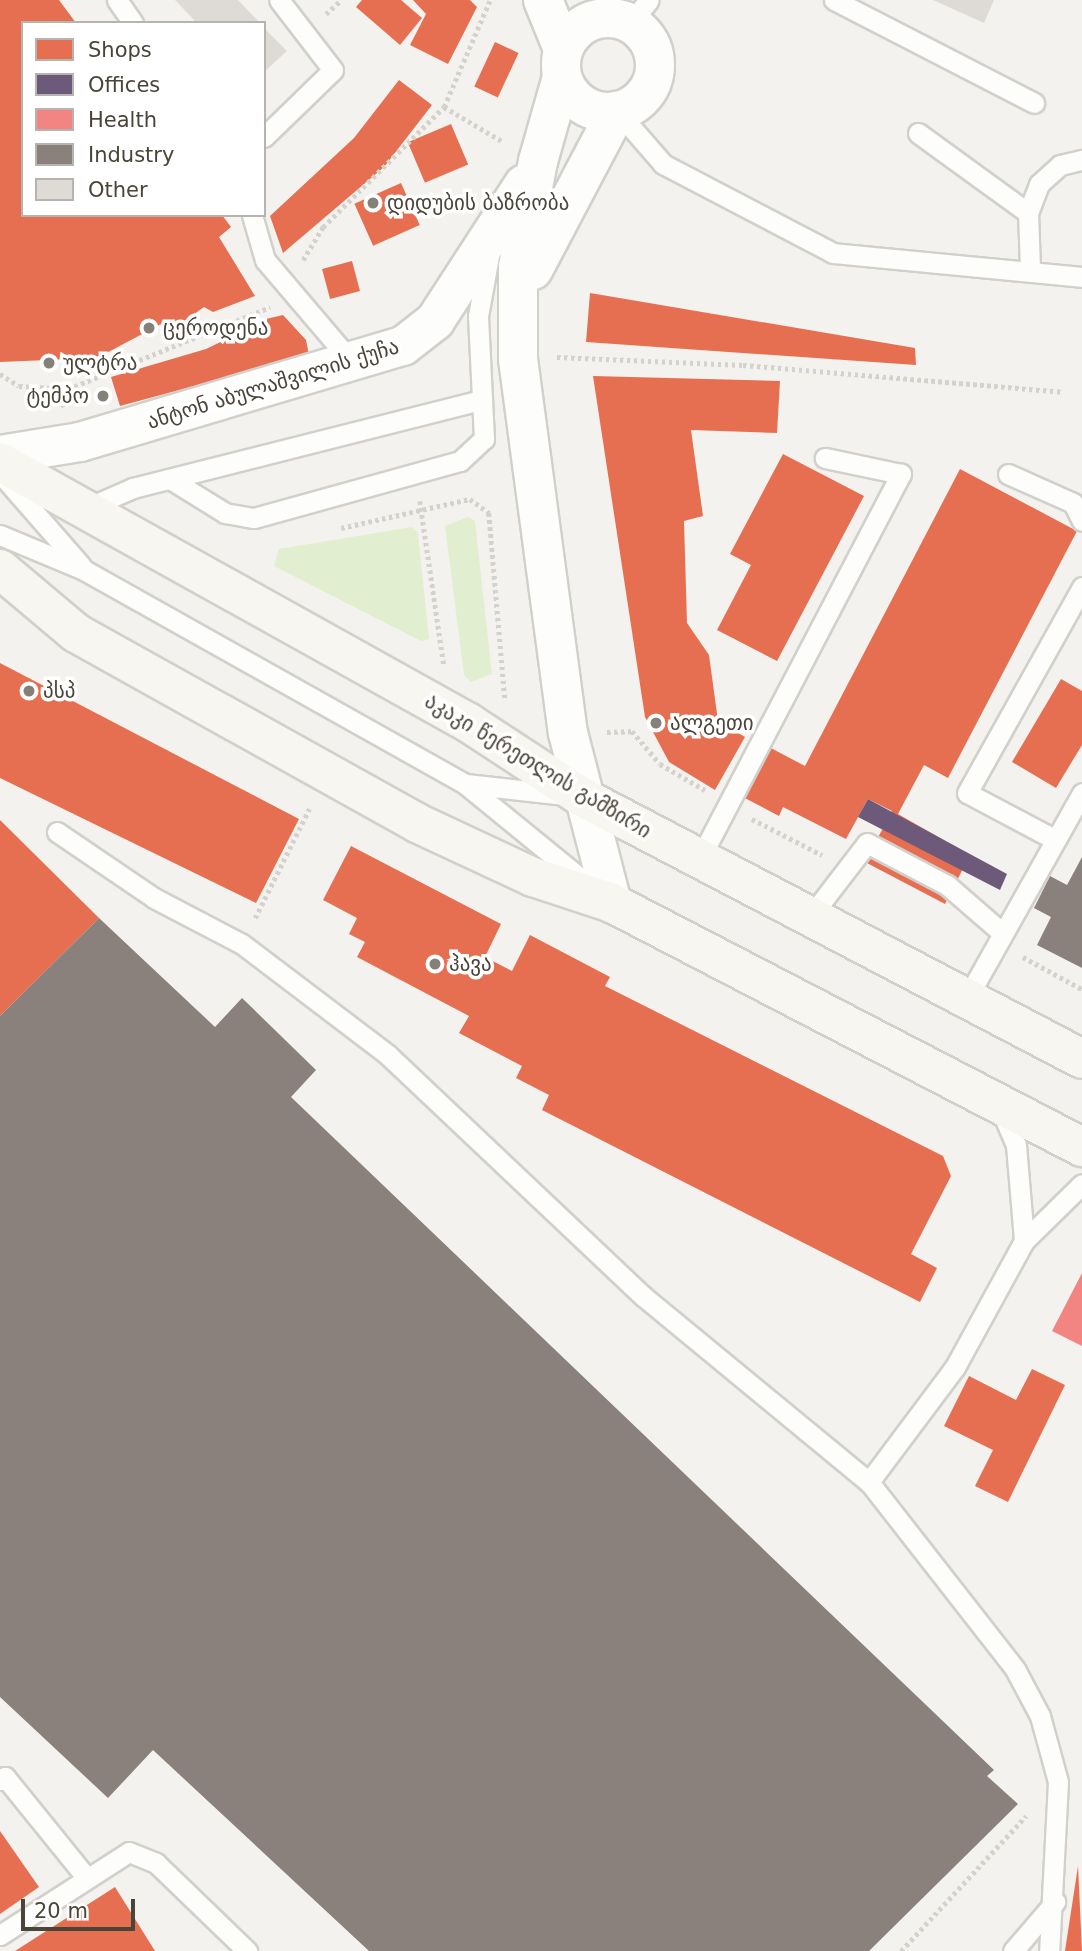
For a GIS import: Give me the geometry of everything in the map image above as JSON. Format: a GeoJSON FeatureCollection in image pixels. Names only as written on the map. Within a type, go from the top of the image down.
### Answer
{"type":"FeatureCollection","features":[{"type":"Feature","properties":{"kind":"main road","name":"აკაკი წერეთლის გამზირი"},"geometry":{"type":"LineString","coordinates":[[0,462],[480,729],[582,797],[1082,1059]]}},
{"type":"Feature","properties":{"kind":"main road"},"geometry":{"type":"LineString","coordinates":[[0,569],[76,633],[245,730],[440,835],[612,903],[1082,1147]]}},
{"type":"Feature","properties":{"kind":"street"},"geometry":{"type":"LineString","coordinates":[[543,0],[563,63],[583,105],[617,111],[649,90],[656,71],[655,52],[617,10],[587,22],[563,63]]}},
{"type":"Feature","properties":{"kind":"street","name":"ანტონ აბულაშვილის ქუჩა"},"geometry":{"type":"LineString","coordinates":[[563,63],[537,161],[518,267],[518,359],[568,733],[582,797],[612,903]]}},
{"type":"Feature","properties":{"kind":"street","name":"ანტონ აბულაშვილის ქუჩა"},"geometry":{"type":"LineString","coordinates":[[517,316],[544,242],[617,111]]}},
{"type":"Feature","properties":{"kind":"street","name":"ანტონ აბულაშვილის ქუჩა"},"geometry":{"type":"LineString","coordinates":[[0,455],[80,442],[345,366],[421,334],[492,237],[537,161]]}},
{"type":"Feature","properties":{"kind":"lane"},"geometry":{"type":"LineString","coordinates":[[117,0],[133,21]]}},
{"type":"Feature","properties":{"kind":"lane"},"geometry":{"type":"LineString","coordinates":[[266,135],[333,70],[279,0]]}},
{"type":"Feature","properties":{"kind":"lane"},"geometry":{"type":"LineString","coordinates":[[835,0],[1034,103]]}},
{"type":"Feature","properties":{"kind":"lane"},"geometry":{"type":"LineString","coordinates":[[617,111],[663,164],[833,253],[1030,269],[1082,277]]}},
{"type":"Feature","properties":{"kind":"lane"},"geometry":{"type":"LineString","coordinates":[[918,133],[1028,213]]}},
{"type":"Feature","properties":{"kind":"lane"},"geometry":{"type":"LineString","coordinates":[[1030,269],[1028,213],[1039,184],[1060,164],[1082,160]]}},
{"type":"Feature","properties":{"kind":"lane"},"geometry":{"type":"LineString","coordinates":[[253,217],[265,260],[340,348],[345,366]]}},
{"type":"Feature","properties":{"kind":"lane"},"geometry":{"type":"LineString","coordinates":[[170,479],[225,513],[254,518],[460,461],[484,439],[478,316],[492,237]]}},
{"type":"Feature","properties":{"kind":"lane"},"geometry":{"type":"LineString","coordinates":[[87,508],[170,479],[482,400]]}},
{"type":"Feature","properties":{"kind":"lane"},"geometry":{"type":"LineString","coordinates":[[699,860],[901,474],[825,458]]}},
{"type":"Feature","properties":{"kind":"lane"},"geometry":{"type":"LineString","coordinates":[[0,473],[84,569]]}},
{"type":"Feature","properties":{"kind":"lane"},"geometry":{"type":"LineString","coordinates":[[1008,474],[1073,503],[1082,522]]}},
{"type":"Feature","properties":{"kind":"lane"},"geometry":{"type":"LineString","coordinates":[[0,535],[84,569],[465,784],[612,903]]}},
{"type":"Feature","properties":{"kind":"lane"},"geometry":{"type":"LineString","coordinates":[[1054,839],[967,793],[1082,587]]}},
{"type":"Feature","properties":{"kind":"lane"},"geometry":{"type":"LineString","coordinates":[[465,784],[582,797]]}},
{"type":"Feature","properties":{"kind":"lane"},"geometry":{"type":"LineString","coordinates":[[967,998],[1000,931],[1082,793]]}},
{"type":"Feature","properties":{"kind":"lane"},"geometry":{"type":"LineString","coordinates":[[57,832],[154,898],[242,944],[388,1055],[643,1296],[869,1482],[1015,1669],[1040,1716],[1058,1782],[1055,1902],[1049,1951]]}},
{"type":"Feature","properties":{"kind":"lane"},"geometry":{"type":"LineString","coordinates":[[810,917],[867,844],[947,885],[1000,931]]}},
{"type":"Feature","properties":{"kind":"lane"},"geometry":{"type":"LineString","coordinates":[[996,1101],[1016,1145],[1024,1241]]}},
{"type":"Feature","properties":{"kind":"lane"},"geometry":{"type":"LineString","coordinates":[[869,1482],[955,1367],[1024,1241],[1082,1184]]}},
{"type":"Feature","properties":{"kind":"lane"},"geometry":{"type":"LineString","coordinates":[[0,1780],[5,1777],[86,1877]]}},
{"type":"Feature","properties":{"kind":"lane"},"geometry":{"type":"LineString","coordinates":[[0,1935],[86,1877],[129,1852],[156,1863],[247,1951]]}},
{"type":"Feature","properties":{"kind":"lane"},"geometry":{"type":"LineString","coordinates":[[1013,1951],[1055,1902]]}},
{"type":"Feature","properties":{"kind":"path"},"geometry":{"type":"LineString","coordinates":[[444,107],[502,141]]}},
{"type":"Feature","properties":{"kind":"path"},"geometry":{"type":"LineString","coordinates":[[518,359],[743,365],[1062,393]]}},
{"type":"Feature","properties":{"kind":"path"},"geometry":{"type":"LineString","coordinates":[[419,496],[445,673]]}},
{"type":"Feature","properties":{"kind":"path"},"geometry":{"type":"LineString","coordinates":[[332,529],[470,499],[489,513],[509,688],[503,705]]}},
{"type":"Feature","properties":{"kind":"path"},"geometry":{"type":"LineString","coordinates":[[242,944],[309,809]]}},
{"type":"Feature","properties":{"kind":"path"},"geometry":{"type":"LineString","coordinates":[[901,1951],[1058,1782]]}},
{"type":"Feature","properties":{"kind":"green space"},"geometry":{"type":"Polygon","coordinates":[[[468,517],[475,521],[492,674],[471,682],[464,675],[445,526],[468,517]]]}},
{"type":"Feature","properties":{"kind":"green space"},"geometry":{"type":"Polygon","coordinates":[[[412,527],[418,533],[429,639],[421,641],[274,566],[279,549],[412,527]]]}},
{"type":"Feature","properties":{"kind":"building: Shops"},"geometry":{"type":"Polygon","coordinates":[[[0,0],[59,0],[75,21],[21,21],[21,217],[224,217],[231,227],[219,237],[255,296],[213,312],[204,307],[169,332],[163,323],[97,358],[0,362],[0,0]]]}},
{"type":"Feature","properties":{"kind":"building: Shops"},"geometry":{"type":"Polygon","coordinates":[[[362,0],[401,0],[422,18],[400,45],[356,7],[362,0]]]}},
{"type":"Feature","properties":{"kind":"building: Shops"},"geometry":{"type":"Polygon","coordinates":[[[413,0],[470,0],[477,7],[448,64],[410,45],[426,14],[413,0]]]}},
{"type":"Feature","properties":{"kind":"building: Shops"},"geometry":{"type":"Polygon","coordinates":[[[495,42],[519,53],[498,97],[474,86],[495,42]]]}},
{"type":"Feature","properties":{"kind":"building: Shops"},"geometry":{"type":"Polygon","coordinates":[[[399,80],[432,105],[384,167],[283,253],[270,216],[354,138],[399,80]]]}},
{"type":"Feature","properties":{"kind":"building: Shops"},"geometry":{"type":"Polygon","coordinates":[[[451,124],[468,165],[425,183],[408,142],[451,124]]]}},
{"type":"Feature","properties":{"kind":"building: Shops"},"geometry":{"type":"Polygon","coordinates":[[[401,183],[420,225],[373,246],[354,204],[401,183]]]}},
{"type":"Feature","properties":{"kind":"building: Shops"},"geometry":{"type":"Polygon","coordinates":[[[352,261],[360,291],[330,299],[322,269],[352,261]]]}},
{"type":"Feature","properties":{"kind":"building: Shops"},"geometry":{"type":"Polygon","coordinates":[[[590,293],[915,348],[916,365],[586,342],[590,293]]]}},
{"type":"Feature","properties":{"kind":"building: Shops"},"geometry":{"type":"Polygon","coordinates":[[[283,315],[306,340],[309,355],[120,406],[111,377],[206,349],[235,335],[232,327],[283,315]]]}},
{"type":"Feature","properties":{"kind":"building: Shops"},"geometry":{"type":"Polygon","coordinates":[[[593,376],[780,381],[777,433],[691,430],[703,516],[684,521],[687,623],[709,655],[718,721],[745,737],[715,790],[669,762],[645,717],[593,376]]]}},
{"type":"Feature","properties":{"kind":"building: Shops"},"geometry":{"type":"Polygon","coordinates":[[[783,454],[864,496],[777,661],[717,630],[751,565],[730,554],[783,454]]]}},
{"type":"Feature","properties":{"kind":"building: Shops"},"geometry":{"type":"Polygon","coordinates":[[[960,469],[1077,531],[948,778],[924,765],[898,814],[970,855],[945,904],[865,862],[892,811],[868,799],[846,839],[783,807],[779,816],[741,796],[767,746],[805,766],[960,469]]]}},
{"type":"Feature","properties":{"kind":"building: Shops"},"geometry":{"type":"Polygon","coordinates":[[[0,663],[299,819],[256,903],[0,778],[0,663]]]}},
{"type":"Feature","properties":{"kind":"building: Shops"},"geometry":{"type":"Polygon","coordinates":[[[1061,679],[1082,691],[1082,745],[1056,788],[1012,762],[1061,679]]]}},
{"type":"Feature","properties":{"kind":"building: Shops"},"geometry":{"type":"Polygon","coordinates":[[[0,820],[99,918],[0,1016],[0,820]]]}},
{"type":"Feature","properties":{"kind":"building: Shops"},"geometry":{"type":"Polygon","coordinates":[[[351,846],[501,924],[485,957],[512,971],[530,935],[610,977],[605,986],[943,1156],[951,1176],[911,1254],[937,1268],[920,1302],[542,1110],[549,1095],[516,1078],[522,1066],[459,1033],[469,1016],[357,957],[365,942],[349,934],[357,918],[323,900],[351,846]]]}},
{"type":"Feature","properties":{"kind":"building: Shops"},"geometry":{"type":"Polygon","coordinates":[[[1032,1369],[1065,1385],[1008,1502],[975,1486],[993,1450],[944,1426],[969,1376],[1016,1400],[1032,1369]]]}},
{"type":"Feature","properties":{"kind":"building: Shops"},"geometry":{"type":"Polygon","coordinates":[[[0,1831],[39,1887],[0,1914],[0,1831]]]}},
{"type":"Feature","properties":{"kind":"building: Shops"},"geometry":{"type":"Polygon","coordinates":[[[1078,1866],[1082,1951],[1065,1951],[1078,1866]]]}},
{"type":"Feature","properties":{"kind":"building: Shops"},"geometry":{"type":"Polygon","coordinates":[[[115,1887],[155,1951],[15,1951],[115,1887]]]}},
{"type":"Feature","properties":{"kind":"building: Offices"},"geometry":{"type":"Polygon","coordinates":[[[868,799],[1007,874],[1000,890],[858,817],[868,799]]]}},
{"type":"Feature","properties":{"kind":"building: Health"},"geometry":{"type":"Polygon","coordinates":[[[1082,1273],[1082,1346],[1052,1331],[1082,1273]]]}},
{"type":"Feature","properties":{"kind":"building: Industry"},"geometry":{"type":"Polygon","coordinates":[[[1082,857],[1082,968],[1037,945],[1051,917],[1034,908],[1050,876],[1067,885],[1082,857]]]}},
{"type":"Feature","properties":{"kind":"building: Industry"},"geometry":{"type":"Polygon","coordinates":[[[99,918],[215,1027],[242,998],[316,1070],[291,1097],[994,1770],[987,1776],[1018,1804],[869,1951],[369,1951],[153,1750],[108,1798],[0,1697],[0,1016],[99,918]]]}},
{"type":"Feature","properties":{"kind":"building: Other"},"geometry":{"type":"Polygon","coordinates":[[[175,0],[238,0],[258,21],[195,21],[175,0]]]}},
{"type":"Feature","properties":{"kind":"building: Other"},"geometry":{"type":"Polygon","coordinates":[[[933,0],[994,0],[984,23],[933,0]]]}},
{"type":"Feature","properties":{"kind":"building: Other"},"geometry":{"type":"Polygon","coordinates":[[[266,30],[287,51],[266,70],[266,30]]]}},
{"type":"Feature","properties":{"kind":"place","name":"დიდუბის ბაზრობა"},"geometry":{"type":"Point","coordinates":[373,203]}},
{"type":"Feature","properties":{"kind":"place","name":"ცეროდენა"},"geometry":{"type":"Point","coordinates":[149,328]}},
{"type":"Feature","properties":{"kind":"place","name":"ულტრა"},"geometry":{"type":"Point","coordinates":[49,363]}},
{"type":"Feature","properties":{"kind":"place","name":"ტემპო"},"geometry":{"type":"Point","coordinates":[103,396]}},
{"type":"Feature","properties":{"kind":"place","name":"პსპ"},"geometry":{"type":"Point","coordinates":[29,691]}},
{"type":"Feature","properties":{"kind":"place","name":"ალგეთი"},"geometry":{"type":"Point","coordinates":[656,723]}},
{"type":"Feature","properties":{"kind":"place","name":"ჰავა"},"geometry":{"type":"Point","coordinates":[435,964]}}]}
